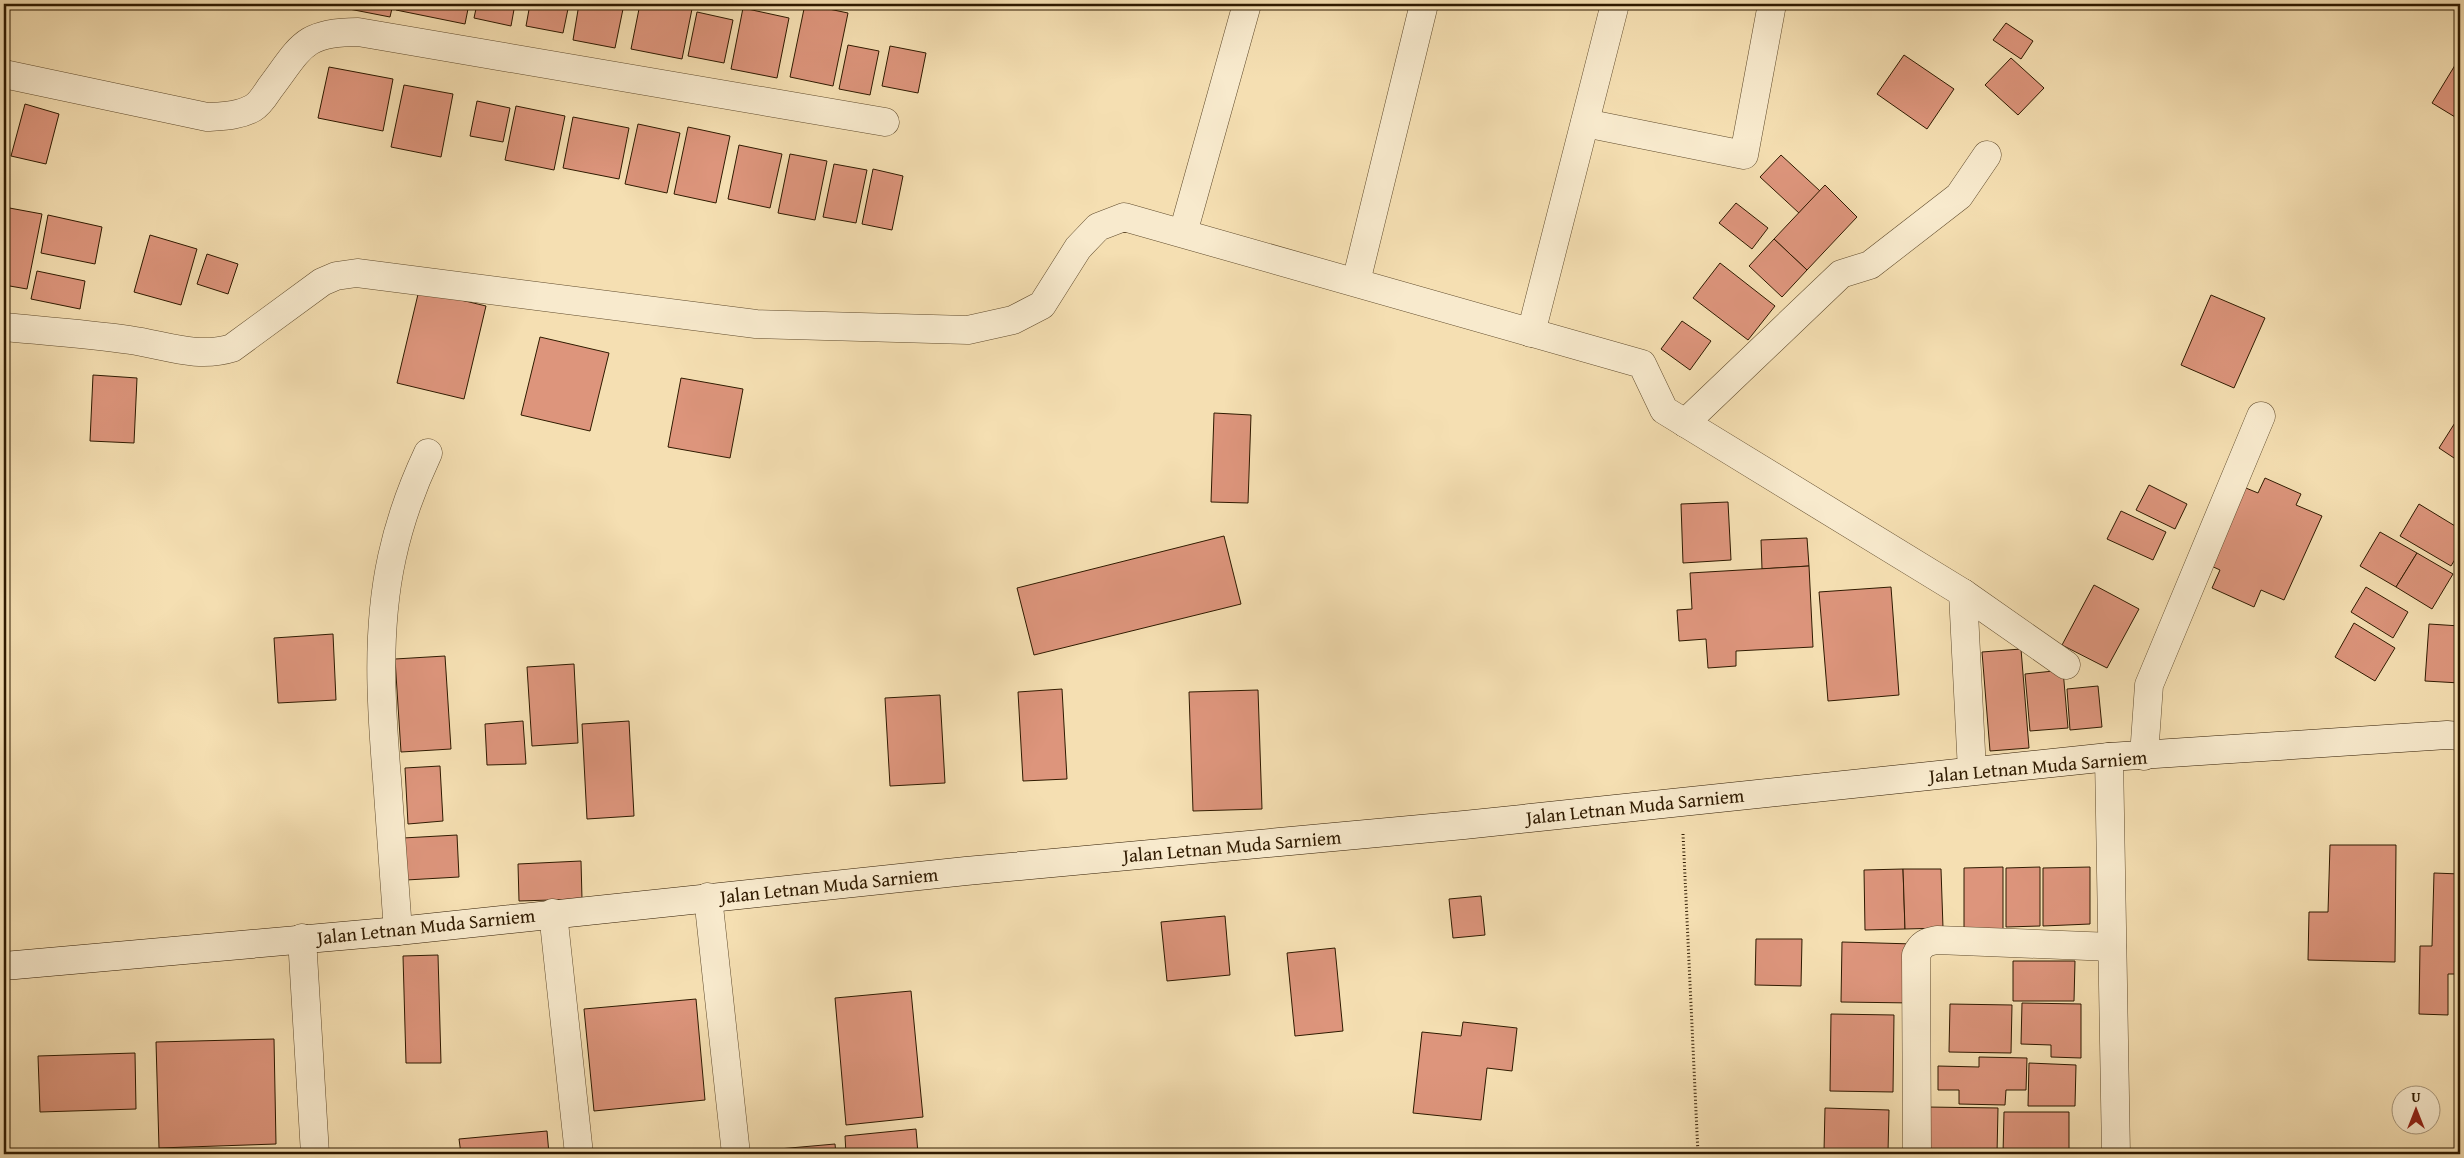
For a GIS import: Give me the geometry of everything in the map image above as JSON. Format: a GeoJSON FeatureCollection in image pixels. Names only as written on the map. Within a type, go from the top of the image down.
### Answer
{"type":"FeatureCollection","features":[{"type":"Feature","properties":{"kind":"street"},"geometry":{"type":"LineString","coordinates":[[1183,233],[1248,4]]}},
{"type":"Feature","properties":{"kind":"street"},"geometry":{"type":"LineString","coordinates":[[1356,282],[1424,4]]}},
{"type":"Feature","properties":{"kind":"street"},"geometry":{"type":"LineString","coordinates":[[1531,333],[1614,4]]}},
{"type":"Feature","properties":{"kind":"street"},"geometry":{"type":"LineString","coordinates":[[1585,123],[1744,155],[1772,4]]}},
{"type":"Feature","properties":{"kind":"street"},"geometry":{"type":"LineString","coordinates":[[4,74],[207,117],[231,115],[254,108],[297,52],[314,37],[336,32],[358,32],[885,122]]}},
{"type":"Feature","properties":{"kind":"street"},"geometry":{"type":"LineString","coordinates":[[1686,422],[1841,274],[1870,265],[1959,196],[1987,155]]}},
{"type":"Feature","properties":{"kind":"street"},"geometry":{"type":"LineString","coordinates":[[4,327],[130,340],[200,354],[216,353],[232,348],[322,282],[336,276],[357,273],[756,324],[968,330],[1013,320],[1042,305],[1078,248],[1098,226],[1124,217],[1642,364],[1664,410],[1963,593],[2066,665]]}},
{"type":"Feature","properties":{"kind":"street"},"geometry":{"type":"LineString","coordinates":[[2144,756],[2149,685],[2261,416]]}},
{"type":"Feature","properties":{"kind":"street"},"geometry":{"type":"LineString","coordinates":[[398,931],[382,712],[384,606],[402,516],[428,453]]}},
{"type":"Feature","properties":{"kind":"street"},"geometry":{"type":"LineString","coordinates":[[1963,593],[1972,771]]}},
{"type":"Feature","properties":{"kind":"street","name":"Jalan Letnan Muda Sarniem"},"geometry":{"type":"LineString","coordinates":[[4,966],[302,938],[398,931],[553,913],[1464,825],[2109,757],[2447,735],[2460,736]]}},
{"type":"Feature","properties":{"kind":"street"},"geometry":{"type":"LineString","coordinates":[[2109,757],[2116,1154]]}},
{"type":"Feature","properties":{"kind":"street"},"geometry":{"type":"LineString","coordinates":[[708,898],[736,1154]]}},
{"type":"Feature","properties":{"kind":"street"},"geometry":{"type":"LineString","coordinates":[[553,913],[580,1154]]}},
{"type":"Feature","properties":{"kind":"street"},"geometry":{"type":"LineString","coordinates":[[302,938],[315,1154]]}},
{"type":"Feature","properties":{"kind":"street"},"geometry":{"type":"LineString","coordinates":[[1917,1154],[1916,955],[1920,947],[1926,942],[1937,940],[2112,947]]}},
{"type":"Feature","properties":{"kind":"path"},"geometry":{"type":"LineString","coordinates":[[1682,801],[1698,1154]]}},
{"type":"Feature","properties":{"kind":"building"},"geometry":{"type":"Polygon","coordinates":[[[345,4],[393,4],[390,17],[344,8],[345,4]]]}},
{"type":"Feature","properties":{"kind":"building"},"geometry":{"type":"Polygon","coordinates":[[[397,4],[469,4],[465,24],[396,10],[397,4]]]}},
{"type":"Feature","properties":{"kind":"building"},"geometry":{"type":"Polygon","coordinates":[[[477,4],[515,4],[511,26],[474,18],[477,4]]]}},
{"type":"Feature","properties":{"kind":"building"},"geometry":{"type":"Polygon","coordinates":[[[530,4],[569,4],[563,33],[526,26],[530,4]]]}},
{"type":"Feature","properties":{"kind":"building"},"geometry":{"type":"Polygon","coordinates":[[[579,4],[596,4],[623,9],[615,48],[573,40],[579,4]]]}},
{"type":"Feature","properties":{"kind":"building"},"geometry":{"type":"Polygon","coordinates":[[[640,4],[693,4],[682,59],[631,49],[640,4]]]}},
{"type":"Feature","properties":{"kind":"building"},"geometry":{"type":"Polygon","coordinates":[[[805,4],[848,13],[833,86],[790,77],[805,4]]]}},
{"type":"Feature","properties":{"kind":"building"},"geometry":{"type":"Polygon","coordinates":[[[743,8],[789,18],[777,78],[731,69],[743,8]]]}},
{"type":"Feature","properties":{"kind":"building"},"geometry":{"type":"Polygon","coordinates":[[[697,12],[733,20],[724,63],[688,56],[697,12]]]}},
{"type":"Feature","properties":{"kind":"building"},"geometry":{"type":"Polygon","coordinates":[[[2006,23],[2033,41],[2021,59],[1993,40],[2006,23]]]}},
{"type":"Feature","properties":{"kind":"building"},"geometry":{"type":"Polygon","coordinates":[[[848,45],[879,51],[870,95],[839,89],[848,45]]]}},
{"type":"Feature","properties":{"kind":"building"},"geometry":{"type":"Polygon","coordinates":[[[890,46],[926,53],[918,93],[882,86],[890,46]]]}},
{"type":"Feature","properties":{"kind":"building"},"geometry":{"type":"Polygon","coordinates":[[[1904,55],[1954,89],[1927,129],[1877,94],[1904,55]]]}},
{"type":"Feature","properties":{"kind":"building"},"geometry":{"type":"Polygon","coordinates":[[[2460,57],[2460,120],[2432,103],[2460,57]]]}},
{"type":"Feature","properties":{"kind":"building"},"geometry":{"type":"Polygon","coordinates":[[[2011,58],[2044,88],[2018,115],[1985,85],[2011,58]]]}},
{"type":"Feature","properties":{"kind":"building"},"geometry":{"type":"Polygon","coordinates":[[[329,67],[393,79],[383,131],[318,118],[329,67]]]}},
{"type":"Feature","properties":{"kind":"building"},"geometry":{"type":"Polygon","coordinates":[[[404,85],[453,94],[441,157],[391,147],[404,85]]]}},
{"type":"Feature","properties":{"kind":"building"},"geometry":{"type":"Polygon","coordinates":[[[477,101],[510,108],[503,142],[470,136],[477,101]]]}},
{"type":"Feature","properties":{"kind":"building"},"geometry":{"type":"Polygon","coordinates":[[[25,104],[59,114],[46,164],[11,156],[25,104]]]}},
{"type":"Feature","properties":{"kind":"building"},"geometry":{"type":"Polygon","coordinates":[[[516,106],[565,116],[554,170],[505,160],[516,106]]]}},
{"type":"Feature","properties":{"kind":"building"},"geometry":{"type":"Polygon","coordinates":[[[573,117],[629,128],[619,179],[563,168],[573,117]]]}},
{"type":"Feature","properties":{"kind":"building"},"geometry":{"type":"Polygon","coordinates":[[[638,124],[680,133],[667,193],[625,184],[638,124]]]}},
{"type":"Feature","properties":{"kind":"building"},"geometry":{"type":"Polygon","coordinates":[[[688,127],[730,136],[716,203],[674,194],[688,127]]]}},
{"type":"Feature","properties":{"kind":"building"},"geometry":{"type":"Polygon","coordinates":[[[739,145],[782,154],[770,208],[728,199],[739,145]]]}},
{"type":"Feature","properties":{"kind":"building"},"geometry":{"type":"Polygon","coordinates":[[[790,154],[827,161],[815,220],[778,213],[790,154]]]}},
{"type":"Feature","properties":{"kind":"building"},"geometry":{"type":"Polygon","coordinates":[[[1781,155],[1820,191],[1799,213],[1760,177],[1781,155]]]}},
{"type":"Feature","properties":{"kind":"building"},"geometry":{"type":"Polygon","coordinates":[[[834,164],[867,170],[856,223],[823,217],[834,164]]]}},
{"type":"Feature","properties":{"kind":"building"},"geometry":{"type":"Polygon","coordinates":[[[873,169],[903,176],[892,230],[862,224],[873,169]]]}},
{"type":"Feature","properties":{"kind":"building"},"geometry":{"type":"Polygon","coordinates":[[[1825,185],[1857,217],[1807,270],[1774,239],[1825,185]]]}},
{"type":"Feature","properties":{"kind":"building"},"geometry":{"type":"Polygon","coordinates":[[[1736,203],[1768,228],[1752,249],[1719,223],[1736,203]]]}},
{"type":"Feature","properties":{"kind":"building"},"geometry":{"type":"Polygon","coordinates":[[[4,207],[42,214],[27,289],[4,285],[4,207]]]}},
{"type":"Feature","properties":{"kind":"building"},"geometry":{"type":"Polygon","coordinates":[[[48,215],[102,227],[95,264],[41,253],[48,215]]]}},
{"type":"Feature","properties":{"kind":"building"},"geometry":{"type":"Polygon","coordinates":[[[150,235],[197,249],[181,305],[134,292],[150,235]]]}},
{"type":"Feature","properties":{"kind":"building"},"geometry":{"type":"Polygon","coordinates":[[[1774,239],[1807,270],[1782,297],[1749,266],[1774,239]]]}},
{"type":"Feature","properties":{"kind":"building"},"geometry":{"type":"Polygon","coordinates":[[[207,254],[238,264],[228,294],[197,284],[207,254]]]}},
{"type":"Feature","properties":{"kind":"building"},"geometry":{"type":"Polygon","coordinates":[[[1720,263],[1775,306],[1748,340],[1693,298],[1720,263]]]}},
{"type":"Feature","properties":{"kind":"building"},"geometry":{"type":"Polygon","coordinates":[[[37,271],[85,281],[80,309],[31,299],[37,271]]]}},
{"type":"Feature","properties":{"kind":"building"},"geometry":{"type":"Polygon","coordinates":[[[419,290],[486,306],[464,399],[397,383],[419,290]]]}},
{"type":"Feature","properties":{"kind":"building"},"geometry":{"type":"Polygon","coordinates":[[[2211,295],[2265,318],[2234,388],[2181,365],[2211,295]]]}},
{"type":"Feature","properties":{"kind":"building"},"geometry":{"type":"Polygon","coordinates":[[[1682,321],[1711,341],[1690,370],[1661,349],[1682,321]]]}},
{"type":"Feature","properties":{"kind":"building"},"geometry":{"type":"Polygon","coordinates":[[[540,337],[609,353],[590,431],[521,415],[540,337]]]}},
{"type":"Feature","properties":{"kind":"building"},"geometry":{"type":"Polygon","coordinates":[[[93,375],[137,378],[134,443],[90,441],[93,375]]]}},
{"type":"Feature","properties":{"kind":"building"},"geometry":{"type":"Polygon","coordinates":[[[681,378],[743,389],[730,458],[668,447],[681,378]]]}},
{"type":"Feature","properties":{"kind":"building"},"geometry":{"type":"Polygon","coordinates":[[[1214,413],[1251,415],[1248,503],[1211,502],[1214,413]]]}},
{"type":"Feature","properties":{"kind":"building"},"geometry":{"type":"Polygon","coordinates":[[[2458,418],[2460,419],[2460,462],[2439,448],[2458,418]]]}},
{"type":"Feature","properties":{"kind":"building"},"geometry":{"type":"Polygon","coordinates":[[[2265,478],[2301,494],[2296,505],[2322,516],[2284,600],[2261,590],[2254,607],[2212,588],[2220,570],[2207,564],[2241,486],[2258,493],[2265,478]]]}},
{"type":"Feature","properties":{"kind":"building"},"geometry":{"type":"Polygon","coordinates":[[[2149,485],[2187,504],[2175,529],[2136,510],[2149,485]]]}},
{"type":"Feature","properties":{"kind":"building"},"geometry":{"type":"Polygon","coordinates":[[[1728,502],[1731,560],[1683,563],[1681,504],[1728,502]]]}},
{"type":"Feature","properties":{"kind":"building"},"geometry":{"type":"Polygon","coordinates":[[[2419,504],[2460,529],[2460,551],[2451,566],[2400,536],[2419,504]]]}},
{"type":"Feature","properties":{"kind":"building"},"geometry":{"type":"Polygon","coordinates":[[[2121,511],[2166,532],[2153,560],[2107,539],[2121,511]]]}},
{"type":"Feature","properties":{"kind":"building"},"geometry":{"type":"Polygon","coordinates":[[[2380,532],[2417,553],[2396,587],[2360,566],[2380,532]]]}},
{"type":"Feature","properties":{"kind":"building"},"geometry":{"type":"Polygon","coordinates":[[[1224,536],[1241,604],[1034,655],[1017,588],[1224,536]]]}},
{"type":"Feature","properties":{"kind":"building"},"geometry":{"type":"Polygon","coordinates":[[[1807,538],[1809,566],[1762,569],[1761,540],[1807,538]]]}},
{"type":"Feature","properties":{"kind":"building"},"geometry":{"type":"Polygon","coordinates":[[[2417,553],[2453,574],[2432,609],[2396,587],[2417,553]]]}},
{"type":"Feature","properties":{"kind":"building"},"geometry":{"type":"Polygon","coordinates":[[[1809,566],[1813,647],[1736,651],[1736,666],[1708,668],[1706,639],[1679,641],[1677,610],[1692,609],[1690,573],[1809,566]]]}},
{"type":"Feature","properties":{"kind":"building"},"geometry":{"type":"Polygon","coordinates":[[[2094,585],[2139,609],[2107,668],[2062,645],[2094,585]]]}},
{"type":"Feature","properties":{"kind":"building"},"geometry":{"type":"Polygon","coordinates":[[[1891,587],[1899,695],[1828,701],[1819,592],[1891,587]]]}},
{"type":"Feature","properties":{"kind":"building"},"geometry":{"type":"Polygon","coordinates":[[[2366,587],[2408,612],[2393,638],[2351,612],[2366,587]]]}},
{"type":"Feature","properties":{"kind":"building"},"geometry":{"type":"Polygon","coordinates":[[[2354,623],[2395,648],[2375,681],[2335,657],[2354,623]]]}},
{"type":"Feature","properties":{"kind":"building"},"geometry":{"type":"Polygon","coordinates":[[[2429,624],[2460,626],[2460,683],[2425,681],[2429,624]]]}},
{"type":"Feature","properties":{"kind":"building"},"geometry":{"type":"Polygon","coordinates":[[[333,634],[336,700],[278,703],[274,638],[333,634]]]}},
{"type":"Feature","properties":{"kind":"building"},"geometry":{"type":"Polygon","coordinates":[[[2021,649],[2029,748],[1990,751],[1982,652],[2021,649]]]}},
{"type":"Feature","properties":{"kind":"building"},"geometry":{"type":"Polygon","coordinates":[[[445,656],[451,749],[401,752],[395,659],[445,656]]]}},
{"type":"Feature","properties":{"kind":"building"},"geometry":{"type":"Polygon","coordinates":[[[574,664],[578,743],[532,746],[527,667],[574,664]]]}},
{"type":"Feature","properties":{"kind":"building"},"geometry":{"type":"Polygon","coordinates":[[[2063,670],[2068,728],[2030,731],[2025,674],[2063,670]]]}},
{"type":"Feature","properties":{"kind":"building"},"geometry":{"type":"Polygon","coordinates":[[[2098,686],[2102,727],[2070,730],[2067,689],[2098,686]]]}},
{"type":"Feature","properties":{"kind":"building"},"geometry":{"type":"Polygon","coordinates":[[[1062,689],[1067,779],[1023,781],[1018,692],[1062,689]]]}},
{"type":"Feature","properties":{"kind":"building"},"geometry":{"type":"Polygon","coordinates":[[[1258,690],[1262,809],[1193,811],[1189,692],[1258,690]]]}},
{"type":"Feature","properties":{"kind":"building"},"geometry":{"type":"Polygon","coordinates":[[[940,695],[945,783],[890,786],[885,698],[940,695]]]}},
{"type":"Feature","properties":{"kind":"building"},"geometry":{"type":"Polygon","coordinates":[[[523,721],[526,764],[487,765],[485,724],[523,721]]]}},
{"type":"Feature","properties":{"kind":"building"},"geometry":{"type":"Polygon","coordinates":[[[629,721],[634,816],[587,819],[582,724],[629,721]]]}},
{"type":"Feature","properties":{"kind":"building"},"geometry":{"type":"Polygon","coordinates":[[[440,766],[443,821],[408,824],[405,768],[440,766]]]}},
{"type":"Feature","properties":{"kind":"building"},"geometry":{"type":"Polygon","coordinates":[[[457,835],[459,877],[406,880],[403,838],[457,835]]]}},
{"type":"Feature","properties":{"kind":"building"},"geometry":{"type":"Polygon","coordinates":[[[2330,845],[2396,845],[2395,962],[2308,960],[2309,912],[2328,912],[2330,845]]]}},
{"type":"Feature","properties":{"kind":"building"},"geometry":{"type":"Polygon","coordinates":[[[581,861],[582,899],[519,901],[518,864],[581,861]]]}},
{"type":"Feature","properties":{"kind":"building"},"geometry":{"type":"Polygon","coordinates":[[[2003,867],[2003,929],[1964,930],[1964,868],[2003,867]]]}},
{"type":"Feature","properties":{"kind":"building"},"geometry":{"type":"Polygon","coordinates":[[[2040,867],[2040,926],[2006,927],[2006,868],[2040,867]]]}},
{"type":"Feature","properties":{"kind":"building"},"geometry":{"type":"Polygon","coordinates":[[[2090,867],[2090,924],[2043,926],[2043,868],[2090,867]]]}},
{"type":"Feature","properties":{"kind":"building"},"geometry":{"type":"Polygon","coordinates":[[[1903,869],[1905,929],[1865,930],[1864,870],[1903,869]]]}},
{"type":"Feature","properties":{"kind":"building"},"geometry":{"type":"Polygon","coordinates":[[[1903,869],[1941,869],[1943,928],[1905,929],[1903,869]]]}},
{"type":"Feature","properties":{"kind":"building"},"geometry":{"type":"Polygon","coordinates":[[[2434,873],[2460,874],[2460,974],[2448,974],[2448,1015],[2419,1014],[2420,946],[2432,946],[2434,873]]]}},
{"type":"Feature","properties":{"kind":"building"},"geometry":{"type":"Polygon","coordinates":[[[1481,896],[1485,935],[1453,938],[1449,899],[1481,896]]]}},
{"type":"Feature","properties":{"kind":"building"},"geometry":{"type":"Polygon","coordinates":[[[1225,916],[1230,975],[1167,981],[1161,922],[1225,916]]]}},
{"type":"Feature","properties":{"kind":"building"},"geometry":{"type":"Polygon","coordinates":[[[1756,939],[1802,939],[1801,986],[1755,985],[1756,939]]]}},
{"type":"Feature","properties":{"kind":"building"},"geometry":{"type":"Polygon","coordinates":[[[1842,942],[1914,944],[1913,1003],[1841,1002],[1842,942]]]}},
{"type":"Feature","properties":{"kind":"building"},"geometry":{"type":"Polygon","coordinates":[[[1335,948],[1343,1031],[1295,1036],[1287,953],[1335,948]]]}},
{"type":"Feature","properties":{"kind":"building"},"geometry":{"type":"Polygon","coordinates":[[[438,955],[441,1063],[406,1063],[403,956],[438,955]]]}},
{"type":"Feature","properties":{"kind":"building"},"geometry":{"type":"Polygon","coordinates":[[[2013,961],[2075,961],[2074,1001],[2013,1001],[2013,961]]]}},
{"type":"Feature","properties":{"kind":"building"},"geometry":{"type":"Polygon","coordinates":[[[911,991],[923,1117],[846,1125],[835,998],[911,991]]]}},
{"type":"Feature","properties":{"kind":"building"},"geometry":{"type":"Polygon","coordinates":[[[696,999],[705,1100],[594,1111],[584,1009],[696,999]]]}},
{"type":"Feature","properties":{"kind":"building"},"geometry":{"type":"Polygon","coordinates":[[[2022,1003],[2081,1004],[2081,1058],[2051,1057],[2051,1045],[2021,1044],[2022,1003]]]}},
{"type":"Feature","properties":{"kind":"building"},"geometry":{"type":"Polygon","coordinates":[[[1950,1004],[2012,1005],[2011,1053],[1949,1052],[1950,1004]]]}},
{"type":"Feature","properties":{"kind":"building"},"geometry":{"type":"Polygon","coordinates":[[[1831,1014],[1894,1015],[1893,1092],[1830,1091],[1831,1014]]]}},
{"type":"Feature","properties":{"kind":"building"},"geometry":{"type":"Polygon","coordinates":[[[1463,1022],[1517,1028],[1512,1071],[1487,1068],[1481,1120],[1413,1113],[1422,1032],[1461,1036],[1463,1022]]]}},
{"type":"Feature","properties":{"kind":"building"},"geometry":{"type":"Polygon","coordinates":[[[274,1039],[276,1144],[159,1148],[156,1042],[274,1039]]]}},
{"type":"Feature","properties":{"kind":"building"},"geometry":{"type":"Polygon","coordinates":[[[135,1053],[136,1109],[40,1112],[38,1056],[135,1053]]]}},
{"type":"Feature","properties":{"kind":"building"},"geometry":{"type":"Polygon","coordinates":[[[1979,1057],[2027,1058],[2026,1090],[2006,1090],[2005,1105],[1959,1104],[1959,1090],[1938,1090],[1938,1066],[1979,1067],[1979,1057]]]}},
{"type":"Feature","properties":{"kind":"building"},"geometry":{"type":"Polygon","coordinates":[[[2029,1063],[2076,1065],[2075,1106],[2028,1106],[2029,1063]]]}},
{"type":"Feature","properties":{"kind":"building"},"geometry":{"type":"Polygon","coordinates":[[[1927,1107],[1998,1108],[1997,1154],[1927,1154],[1927,1107]]]}},
{"type":"Feature","properties":{"kind":"building"},"geometry":{"type":"Polygon","coordinates":[[[1825,1108],[1889,1110],[1888,1152],[1824,1151],[1825,1108]]]}},
{"type":"Feature","properties":{"kind":"building"},"geometry":{"type":"Polygon","coordinates":[[[2004,1112],[2069,1112],[2069,1154],[2003,1154],[2004,1112]]]}},
{"type":"Feature","properties":{"kind":"building"},"geometry":{"type":"Polygon","coordinates":[[[916,1129],[918,1154],[846,1154],[845,1136],[916,1129]]]}},
{"type":"Feature","properties":{"kind":"building"},"geometry":{"type":"Polygon","coordinates":[[[547,1131],[549,1154],[461,1154],[459,1139],[547,1131]]]}},
{"type":"Feature","properties":{"kind":"building"},"geometry":{"type":"Polygon","coordinates":[[[835,1144],[836,1154],[756,1154],[756,1151],[835,1144]]]}}]}
